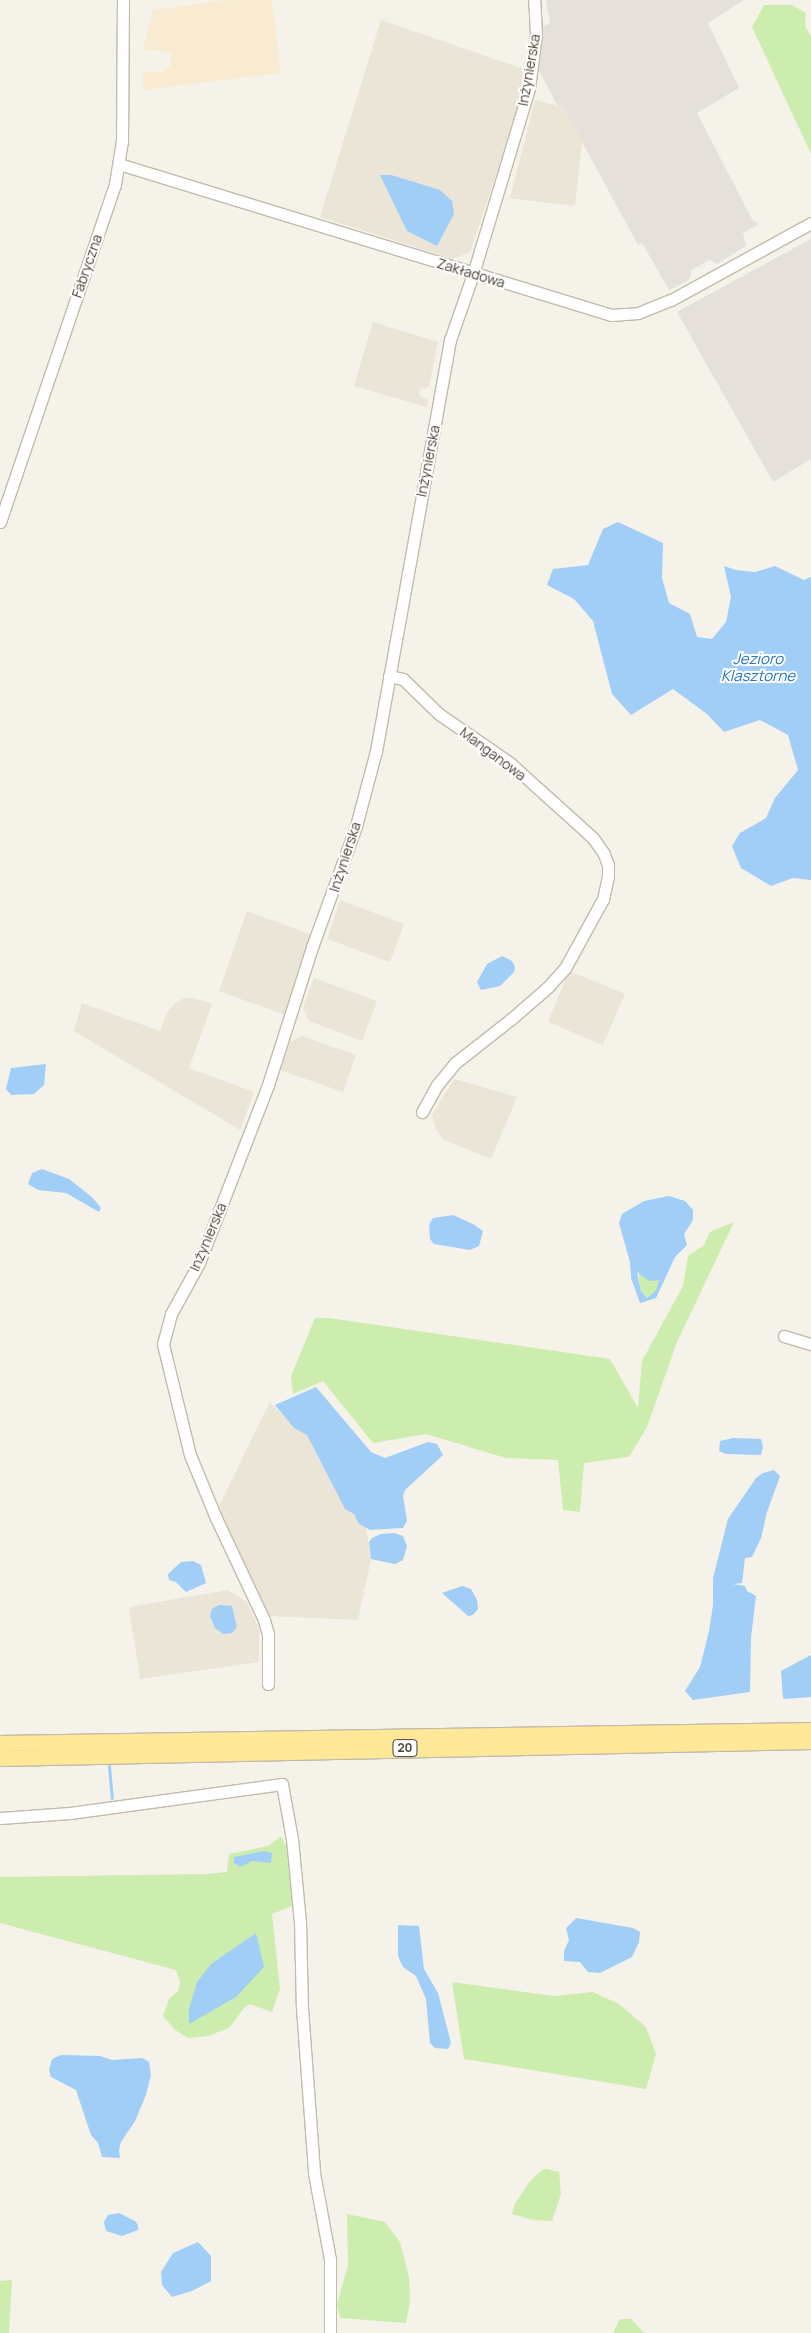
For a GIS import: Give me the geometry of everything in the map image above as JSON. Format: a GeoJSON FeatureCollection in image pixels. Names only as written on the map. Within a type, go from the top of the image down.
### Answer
{"type":"FeatureCollection","features":[{"type":"Feature","properties":{"kind":"main road","name":"20"},"geometry":{"type":"LineString","coordinates":[[0,1743],[811,1730]]}},
{"type":"Feature","properties":{"kind":"main road","name":"20"},"geometry":{"type":"LineString","coordinates":[[0,1758],[811,1741]]}},
{"type":"Feature","properties":{"kind":"street","name":"Fabryczna"},"geometry":{"type":"LineString","coordinates":[[0,522],[110,200],[119,164],[122,131],[123,0]]}},
{"type":"Feature","properties":{"kind":"street","name":"Inżynierska"},"geometry":{"type":"LineString","coordinates":[[268,1684],[268,1634],[264,1620],[216,1518],[190,1454],[163,1344],[171,1314],[204,1248],[268,1085],[312,947],[350,850],[376,751],[450,340],[473,274],[528,88],[536,34],[534,0]]}},
{"type":"Feature","properties":{"kind":"street","name":"Zakładowa"},"geometry":{"type":"LineString","coordinates":[[119,164],[473,274],[602,312],[624,315],[638,313],[671,300],[811,223]]}},
{"type":"Feature","properties":{"kind":"street","name":"Manganowa"},"geometry":{"type":"LineString","coordinates":[[389,676],[403,679],[439,714],[510,763],[593,838],[604,854],[608,865],[608,876],[603,899],[565,968],[548,987],[518,1013],[455,1063],[437,1085],[422,1112]]}},
{"type":"Feature","properties":{"kind":"street"},"geometry":{"type":"LineString","coordinates":[[784,1336],[811,1344]]}},
{"type":"Feature","properties":{"kind":"street"},"geometry":{"type":"LineString","coordinates":[[0,1818],[80,1812],[282,1784],[292,1839],[300,1922],[302,2008],[314,2174],[330,2259],[330,2333]]}},
{"type":"Feature","properties":{"kind":"shaded area"},"geometry":{"type":"Polygon","coordinates":[[[225,0],[272,0],[281,73],[143,90],[143,72],[162,71],[170,66],[171,53],[143,49],[153,10],[225,0]]]}},
{"type":"Feature","properties":{"kind":"shaded area"},"geometry":{"type":"Polygon","coordinates":[[[546,0],[744,0],[708,23],[739,88],[697,113],[753,221],[759,224],[743,233],[746,246],[717,264],[709,260],[692,270],[689,280],[669,290],[642,243],[638,245],[563,107],[557,105],[538,68],[542,27],[550,23],[546,0]]]}},
{"type":"Feature","properties":{"kind":"shaded area"},"geometry":{"type":"Polygon","coordinates":[[[381,20],[527,70],[514,121],[470,252],[453,259],[320,217],[381,20]]]}},
{"type":"Feature","properties":{"kind":"shaded area"},"geometry":{"type":"Polygon","coordinates":[[[535,100],[563,107],[582,142],[575,206],[510,198],[535,100]]]}},
{"type":"Feature","properties":{"kind":"shaded area"},"geometry":{"type":"Polygon","coordinates":[[[811,239],[811,459],[773,482],[677,312],[811,239]]]}},
{"type":"Feature","properties":{"kind":"shaded area"},"geometry":{"type":"Polygon","coordinates":[[[373,322],[438,342],[429,386],[425,389],[420,388],[419,395],[428,400],[427,407],[354,386],[373,322]]]}},
{"type":"Feature","properties":{"kind":"shaded area"},"geometry":{"type":"Polygon","coordinates":[[[340,900],[404,924],[390,962],[327,939],[340,900]]]}},
{"type":"Feature","properties":{"kind":"shaded area"},"geometry":{"type":"Polygon","coordinates":[[[247,911],[312,935],[285,1015],[219,991],[247,911]]]}},
{"type":"Feature","properties":{"kind":"shaded area"},"geometry":{"type":"Polygon","coordinates":[[[569,971],[625,994],[603,1045],[548,1022],[569,971]]]}},
{"type":"Feature","properties":{"kind":"shaded area"},"geometry":{"type":"Polygon","coordinates":[[[314,978],[377,1001],[362,1041],[309,1021],[303,1008],[314,978]]]}},
{"type":"Feature","properties":{"kind":"shaded area"},"geometry":{"type":"Polygon","coordinates":[[[184,998],[195,998],[212,1004],[189,1068],[254,1092],[240,1130],[74,1031],[82,1003],[160,1031],[167,1013],[174,1004],[184,998]]]}},
{"type":"Feature","properties":{"kind":"shaded area"},"geometry":{"type":"Polygon","coordinates":[[[302,1036],[356,1055],[343,1092],[280,1070],[290,1042],[302,1036]]]}},
{"type":"Feature","properties":{"kind":"shaded area"},"geometry":{"type":"Polygon","coordinates":[[[454,1079],[517,1097],[491,1159],[444,1140],[436,1130],[432,1115],[454,1079]]]}},
{"type":"Feature","properties":{"kind":"shaded area"},"geometry":{"type":"Polygon","coordinates":[[[270,1402],[295,1428],[307,1435],[345,1509],[354,1514],[359,1524],[366,1528],[371,1559],[358,1620],[269,1616],[216,1512],[270,1402]]]}},
{"type":"Feature","properties":{"kind":"shaded area"},"geometry":{"type":"Polygon","coordinates":[[[228,1590],[247,1602],[259,1629],[259,1662],[140,1679],[129,1607],[228,1590]]]}},
{"type":"Feature","properties":{"kind":"green space"},"geometry":{"type":"Polygon","coordinates":[[[764,5],[792,5],[806,13],[805,26],[811,36],[811,154],[752,27],[764,5]]]}},
{"type":"Feature","properties":{"kind":"green space"},"geometry":{"type":"Polygon","coordinates":[[[734,1222],[677,1342],[647,1427],[629,1457],[584,1463],[580,1512],[563,1510],[558,1460],[506,1458],[426,1434],[373,1443],[323,1381],[293,1394],[291,1376],[315,1318],[329,1318],[610,1359],[638,1408],[642,1361],[683,1286],[688,1256],[704,1245],[710,1232],[734,1222]]]}},
{"type":"Feature","properties":{"kind":"green space"},"geometry":{"type":"Polygon","coordinates":[[[638,1272],[659,1280],[656,1290],[646,1298],[641,1291],[638,1272]]]}},
{"type":"Feature","properties":{"kind":"green space"},"geometry":{"type":"Polygon","coordinates":[[[281,1836],[286,1846],[293,1906],[272,1914],[280,1989],[272,2012],[250,2004],[244,2008],[229,2028],[208,2036],[188,2038],[175,2030],[163,2016],[169,1999],[178,1991],[180,1982],[176,1970],[0,1923],[0,1877],[206,1874],[227,1872],[229,1854],[268,1846],[281,1836]]]}},
{"type":"Feature","properties":{"kind":"green space"},"geometry":{"type":"Polygon","coordinates":[[[452,1982],[554,1996],[593,1992],[619,2004],[646,2027],[656,2054],[646,2089],[464,2059],[452,1982]]]}},
{"type":"Feature","properties":{"kind":"green space"},"geometry":{"type":"Polygon","coordinates":[[[547,2169],[559,2172],[561,2194],[552,2221],[533,2220],[512,2214],[515,2204],[530,2181],[542,2170],[547,2169]]]}},
{"type":"Feature","properties":{"kind":"green space"},"geometry":{"type":"Polygon","coordinates":[[[347,2214],[385,2222],[400,2242],[409,2277],[410,2302],[406,2323],[340,2318],[337,2304],[348,2265],[347,2214]]]}},
{"type":"Feature","properties":{"kind":"green space"},"geometry":{"type":"Polygon","coordinates":[[[12,2280],[9,2333],[0,2333],[0,2281],[12,2280]]]}},
{"type":"Feature","properties":{"kind":"green space"},"geometry":{"type":"Polygon","coordinates":[[[620,2319],[631,2319],[644,2333],[613,2333],[620,2319]]]}},
{"type":"Feature","properties":{"kind":"water"},"geometry":{"type":"Polygon","coordinates":[[[380,175],[391,175],[440,190],[452,201],[454,214],[437,246],[407,231],[380,175]]]}},
{"type":"Feature","properties":{"kind":"water","name":"Jezioro Klasztorne"},"geometry":{"type":"Polygon","coordinates":[[[618,522],[663,543],[662,578],[669,603],[690,614],[697,637],[712,639],[726,622],[731,597],[724,566],[736,570],[755,572],[775,566],[804,580],[811,577],[811,880],[793,878],[771,886],[741,868],[732,846],[740,833],[766,818],[775,798],[798,770],[788,735],[760,720],[724,732],[707,714],[673,689],[631,715],[612,694],[593,621],[574,599],[547,585],[553,569],[588,565],[603,529],[618,522]]]}},
{"type":"Feature","properties":{"kind":"water"},"geometry":{"type":"Polygon","coordinates":[[[502,956],[512,961],[515,967],[514,972],[500,986],[481,990],[477,982],[487,964],[502,956]]]}},
{"type":"Feature","properties":{"kind":"water"},"geometry":{"type":"Polygon","coordinates":[[[46,1064],[44,1085],[34,1094],[11,1095],[6,1089],[11,1068],[46,1064]]]}},
{"type":"Feature","properties":{"kind":"water"},"geometry":{"type":"Polygon","coordinates":[[[42,1169],[69,1179],[93,1198],[101,1208],[99,1212],[66,1193],[38,1190],[28,1184],[32,1173],[42,1169]]]}},
{"type":"Feature","properties":{"kind":"water"},"geometry":{"type":"Polygon","coordinates":[[[669,1196],[685,1201],[693,1210],[693,1220],[684,1234],[687,1245],[675,1257],[656,1298],[640,1303],[631,1278],[630,1262],[619,1223],[622,1214],[644,1201],[669,1196]],[[637,1272],[641,1291],[647,1298],[656,1290],[659,1280],[649,1281],[637,1272]]]}},
{"type":"Feature","properties":{"kind":"water"},"geometry":{"type":"Polygon","coordinates":[[[453,1215],[483,1231],[479,1246],[470,1250],[434,1244],[430,1239],[429,1225],[433,1218],[453,1215]]]}},
{"type":"Feature","properties":{"kind":"water"},"geometry":{"type":"Polygon","coordinates":[[[316,1387],[371,1452],[385,1458],[428,1442],[437,1444],[443,1455],[405,1490],[403,1496],[407,1521],[403,1528],[370,1530],[359,1524],[354,1514],[345,1509],[307,1435],[294,1428],[275,1405],[316,1387]]]}},
{"type":"Feature","properties":{"kind":"water"},"geometry":{"type":"Polygon","coordinates":[[[733,1438],[761,1439],[763,1447],[761,1455],[726,1454],[719,1451],[720,1441],[733,1438]]]}},
{"type":"Feature","properties":{"kind":"water"},"geometry":{"type":"Polygon","coordinates":[[[774,1470],[780,1476],[767,1512],[761,1538],[752,1557],[745,1558],[742,1583],[733,1584],[745,1586],[747,1591],[756,1596],[751,1638],[750,1692],[693,1700],[685,1691],[700,1667],[709,1631],[713,1605],[713,1578],[728,1519],[756,1478],[763,1473],[774,1470]]]}},
{"type":"Feature","properties":{"kind":"water"},"geometry":{"type":"Polygon","coordinates":[[[394,1533],[403,1536],[407,1546],[403,1560],[395,1564],[371,1559],[369,1542],[372,1538],[381,1534],[394,1533]]]}},
{"type":"Feature","properties":{"kind":"water"},"geometry":{"type":"Polygon","coordinates":[[[193,1561],[201,1565],[206,1583],[186,1592],[176,1582],[169,1580],[168,1574],[181,1562],[193,1561]]]}},
{"type":"Feature","properties":{"kind":"water"},"geometry":{"type":"Polygon","coordinates":[[[462,1586],[471,1589],[477,1600],[478,1609],[473,1615],[468,1616],[442,1593],[462,1586]]]}},
{"type":"Feature","properties":{"kind":"water"},"geometry":{"type":"Polygon","coordinates":[[[219,1605],[232,1606],[237,1627],[232,1633],[223,1634],[215,1628],[210,1616],[212,1609],[219,1605]]]}},
{"type":"Feature","properties":{"kind":"water"},"geometry":{"type":"Polygon","coordinates":[[[811,1655],[811,1697],[783,1698],[781,1671],[811,1655]]]}},
{"type":"Feature","properties":{"kind":"water"},"geometry":{"type":"Polygon","coordinates":[[[264,1851],[272,1853],[271,1863],[252,1861],[240,1867],[234,1863],[234,1857],[264,1851]]]}},
{"type":"Feature","properties":{"kind":"water"},"geometry":{"type":"Polygon","coordinates":[[[576,1918],[633,1928],[640,1932],[639,1942],[632,1957],[600,1973],[588,1972],[580,1962],[564,1961],[564,1951],[569,1940],[566,1928],[576,1918]]]}},
{"type":"Feature","properties":{"kind":"water"},"geometry":{"type":"Polygon","coordinates":[[[398,1925],[419,1926],[424,1969],[438,1993],[451,2043],[448,2049],[435,2048],[430,2043],[426,1999],[416,1976],[403,1967],[398,1956],[398,1925]]]}},
{"type":"Feature","properties":{"kind":"water"},"geometry":{"type":"Polygon","coordinates":[[[256,1933],[264,1967],[236,1997],[189,2024],[189,2009],[197,1982],[211,1964],[256,1933]]]}},
{"type":"Feature","properties":{"kind":"water"},"geometry":{"type":"Polygon","coordinates":[[[61,2055],[100,2056],[112,2060],[142,2058],[149,2062],[151,2075],[146,2095],[135,2121],[121,2142],[120,2158],[102,2157],[98,2143],[91,2135],[76,2090],[51,2077],[49,2070],[52,2059],[61,2055]]]}},
{"type":"Feature","properties":{"kind":"water"},"geometry":{"type":"Polygon","coordinates":[[[119,2213],[135,2221],[138,2225],[138,2230],[122,2236],[106,2231],[104,2222],[108,2215],[119,2213]]]}},
{"type":"Feature","properties":{"kind":"water"},"geometry":{"type":"Polygon","coordinates":[[[198,2242],[211,2256],[211,2281],[192,2291],[172,2297],[162,2285],[161,2272],[173,2253],[198,2242]]]}},
{"type":"Feature","properties":{"kind":"waterway"},"geometry":{"type":"LineString","coordinates":[[109,1766],[112,1798]]}}]}
